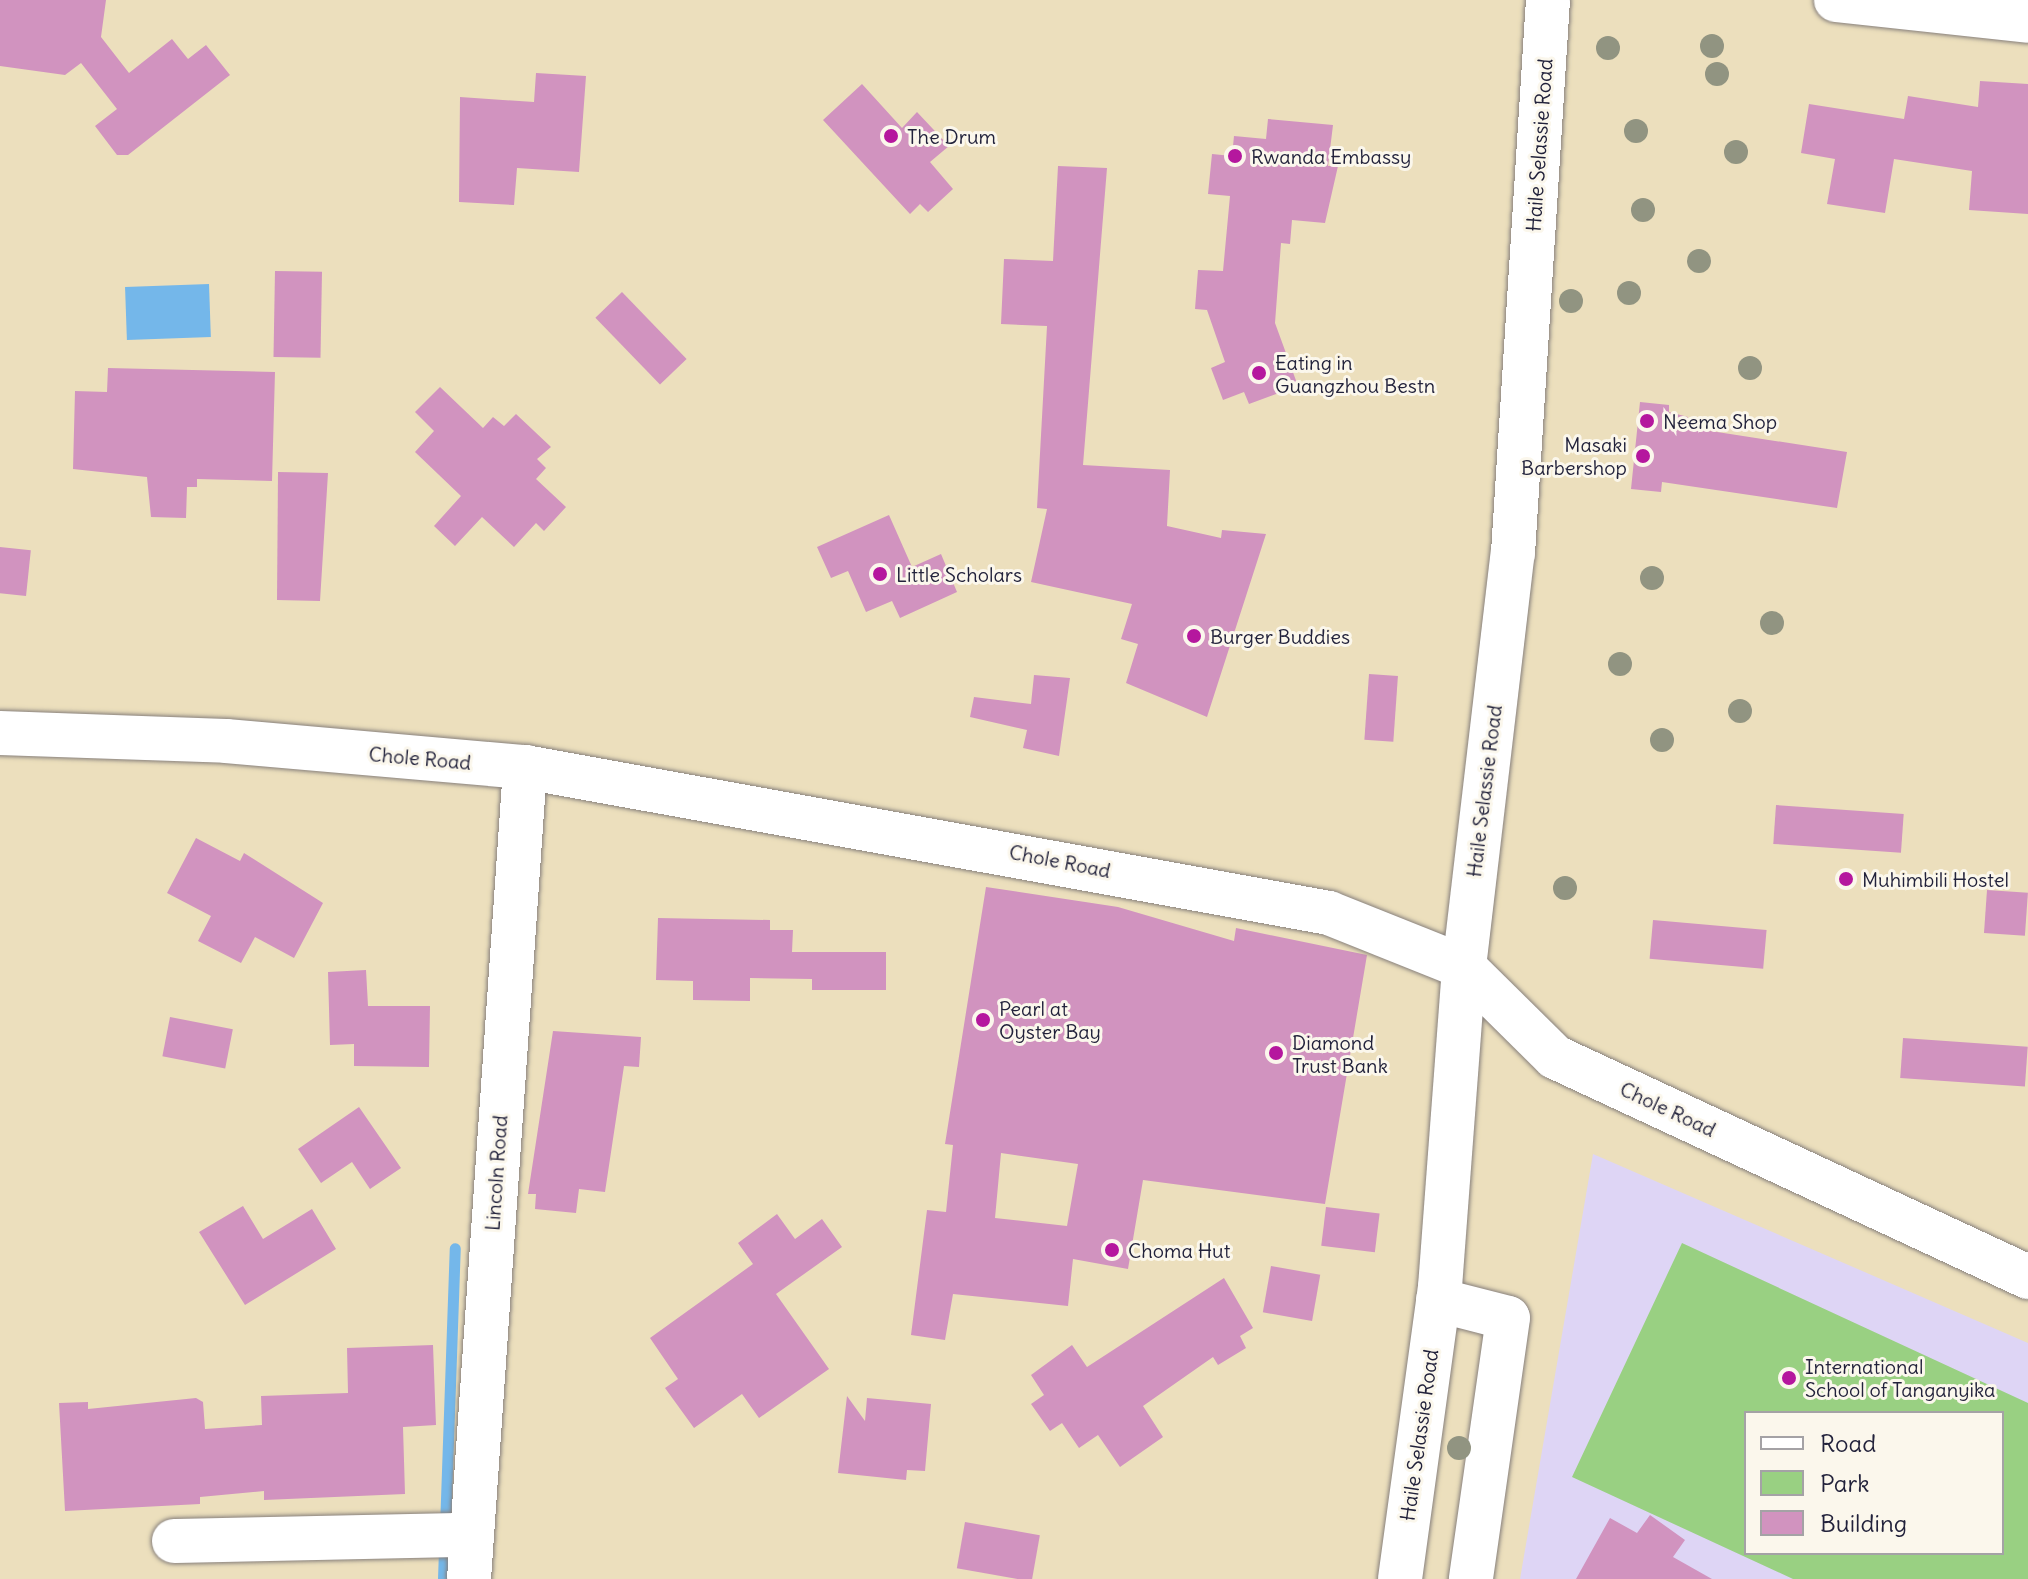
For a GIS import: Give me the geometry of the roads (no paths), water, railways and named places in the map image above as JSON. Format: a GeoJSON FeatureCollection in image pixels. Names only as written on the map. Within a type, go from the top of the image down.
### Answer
{"type":"FeatureCollection","features":[{"type":"Feature","properties":{"kind":"street","name":"Haile Selassie Road"},"geometry":{"type":"LineString","coordinates":[[1400,1579],[1438,1300],[1464,967],[1513,553],[1548,0]]}},
{"type":"Feature","properties":{"kind":"street"},"geometry":{"type":"LineString","coordinates":[[1836,0],[2028,21]]}},
{"type":"Feature","properties":{"kind":"street","name":"Chole Road"},"geometry":{"type":"LineString","coordinates":[[0,733],[226,741],[525,767],[1329,913],[1464,967],[1555,1057],[2026,1272]]}},
{"type":"Feature","properties":{"kind":"street","name":"Lincoln Road"},"geometry":{"type":"LineString","coordinates":[[469,1579],[525,767]]}},
{"type":"Feature","properties":{"kind":"street"},"geometry":{"type":"LineString","coordinates":[[1438,1300],[1508,1318],[1471,1579]]}},
{"type":"Feature","properties":{"kind":"street"},"geometry":{"type":"LineString","coordinates":[[174,1541],[471,1535]]}},
{"type":"Feature","properties":{"kind":"water"},"geometry":{"type":"Polygon","coordinates":[[[209,284],[211,337],[127,340],[125,287],[209,284]]]}},
{"type":"Feature","properties":{"kind":"waterway"},"geometry":{"type":"LineString","coordinates":[[445,1528],[455,1248]]}},
{"type":"Feature","properties":{"kind":"waterway"},"geometry":{"type":"LineString","coordinates":[[443,1579],[444,1545]]}},
{"type":"Feature","properties":{"kind":"place","name":"The Drum"},"geometry":{"type":"Point","coordinates":[891,136]}},
{"type":"Feature","properties":{"kind":"place","name":"Rwanda Embassy"},"geometry":{"type":"Point","coordinates":[1235,156]}},
{"type":"Feature","properties":{"kind":"place","name":"Eating in Guangzhou Bestn"},"geometry":{"type":"Point","coordinates":[1259,373]}},
{"type":"Feature","properties":{"kind":"place","name":"Neema Shop"},"geometry":{"type":"Point","coordinates":[1647,421]}},
{"type":"Feature","properties":{"kind":"place","name":"Masaki Barbershop"},"geometry":{"type":"Point","coordinates":[1643,456]}},
{"type":"Feature","properties":{"kind":"place","name":"Little Scholars"},"geometry":{"type":"Point","coordinates":[880,574]}},
{"type":"Feature","properties":{"kind":"place","name":"Burger Buddies"},"geometry":{"type":"Point","coordinates":[1194,636]}},
{"type":"Feature","properties":{"kind":"place","name":"Muhimbili Hostel"},"geometry":{"type":"Point","coordinates":[1846,879]}},
{"type":"Feature","properties":{"kind":"place","name":"Pearl at Oyster Bay"},"geometry":{"type":"Point","coordinates":[983,1020]}},
{"type":"Feature","properties":{"kind":"place","name":"Diamond Trust Bank"},"geometry":{"type":"Point","coordinates":[1276,1053]}},
{"type":"Feature","properties":{"kind":"place","name":"Choma Hut"},"geometry":{"type":"Point","coordinates":[1112,1250]}},
{"type":"Feature","properties":{"kind":"place","name":"International School of Tanganyika"},"geometry":{"type":"Point","coordinates":[1789,1378]}}]}
